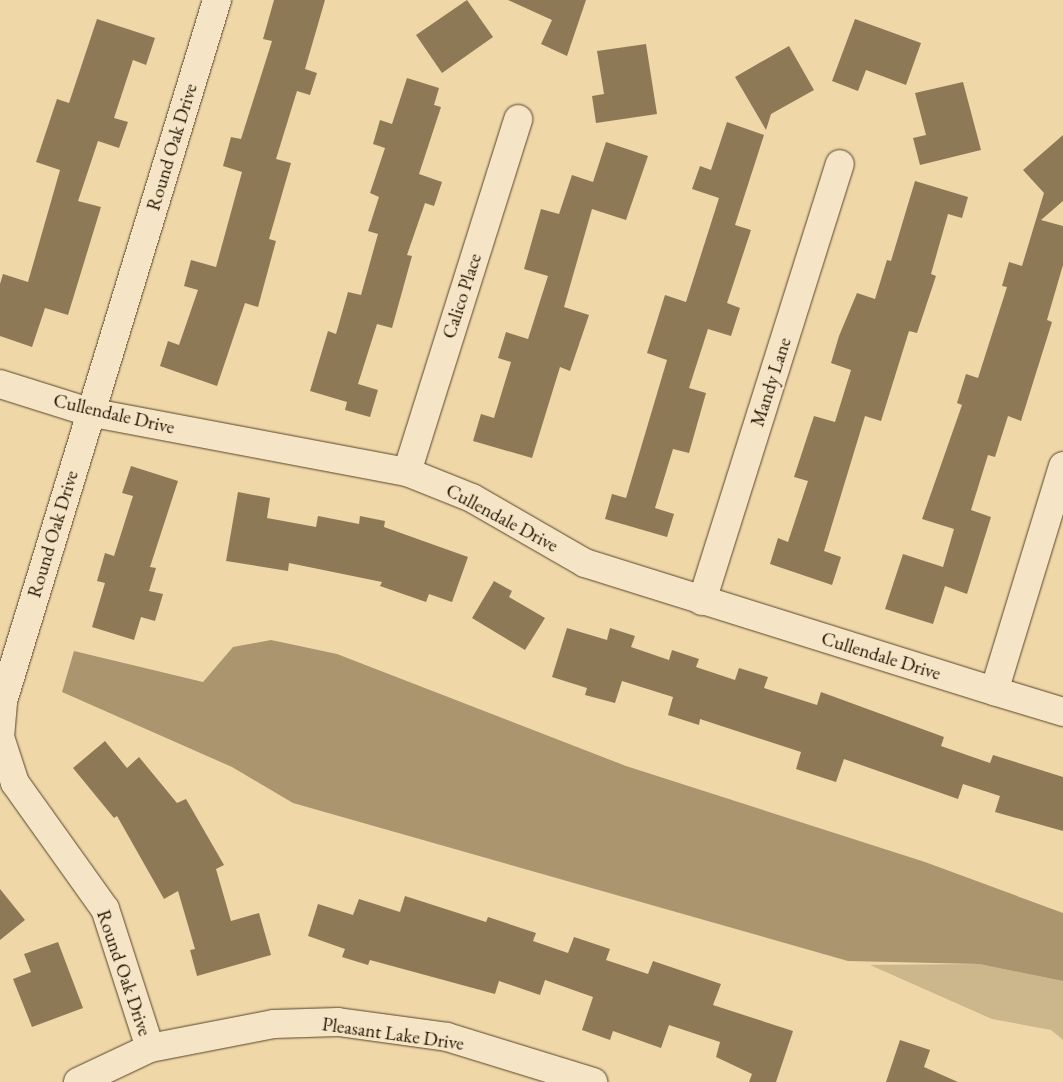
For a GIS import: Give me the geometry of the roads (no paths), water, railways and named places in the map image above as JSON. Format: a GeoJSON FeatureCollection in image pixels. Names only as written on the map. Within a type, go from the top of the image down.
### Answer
{"type":"FeatureCollection","features":[{"type":"Feature","properties":{"kind":"street","name":"Round Oak Drive"},"geometry":{"type":"LineString","coordinates":[[150,1048],[105,909],[15,782],[0,737],[3,701],[90,412],[218,0]]}},
{"type":"Feature","properties":{"kind":"street","name":"Calico Place"},"geometry":{"type":"LineString","coordinates":[[407,472],[518,119]]}},
{"type":"Feature","properties":{"kind":"street","name":"Mandy Lane"},"geometry":{"type":"LineString","coordinates":[[702,601],[840,164]]}},
{"type":"Feature","properties":{"kind":"street","name":"Cullendale Drive"},"geometry":{"type":"LineString","coordinates":[[0,384],[90,412],[407,472],[472,498],[585,563],[1063,712]]}},
{"type":"Feature","properties":{"kind":"street"},"geometry":{"type":"LineString","coordinates":[[994,691],[1063,466]]}},
{"type":"Feature","properties":{"kind":"street","name":"Pleasant Lake Drive"},"geometry":{"type":"LineString","coordinates":[[78,1082],[150,1048],[274,1024],[338,1022],[447,1037],[593,1082]]}}]}
